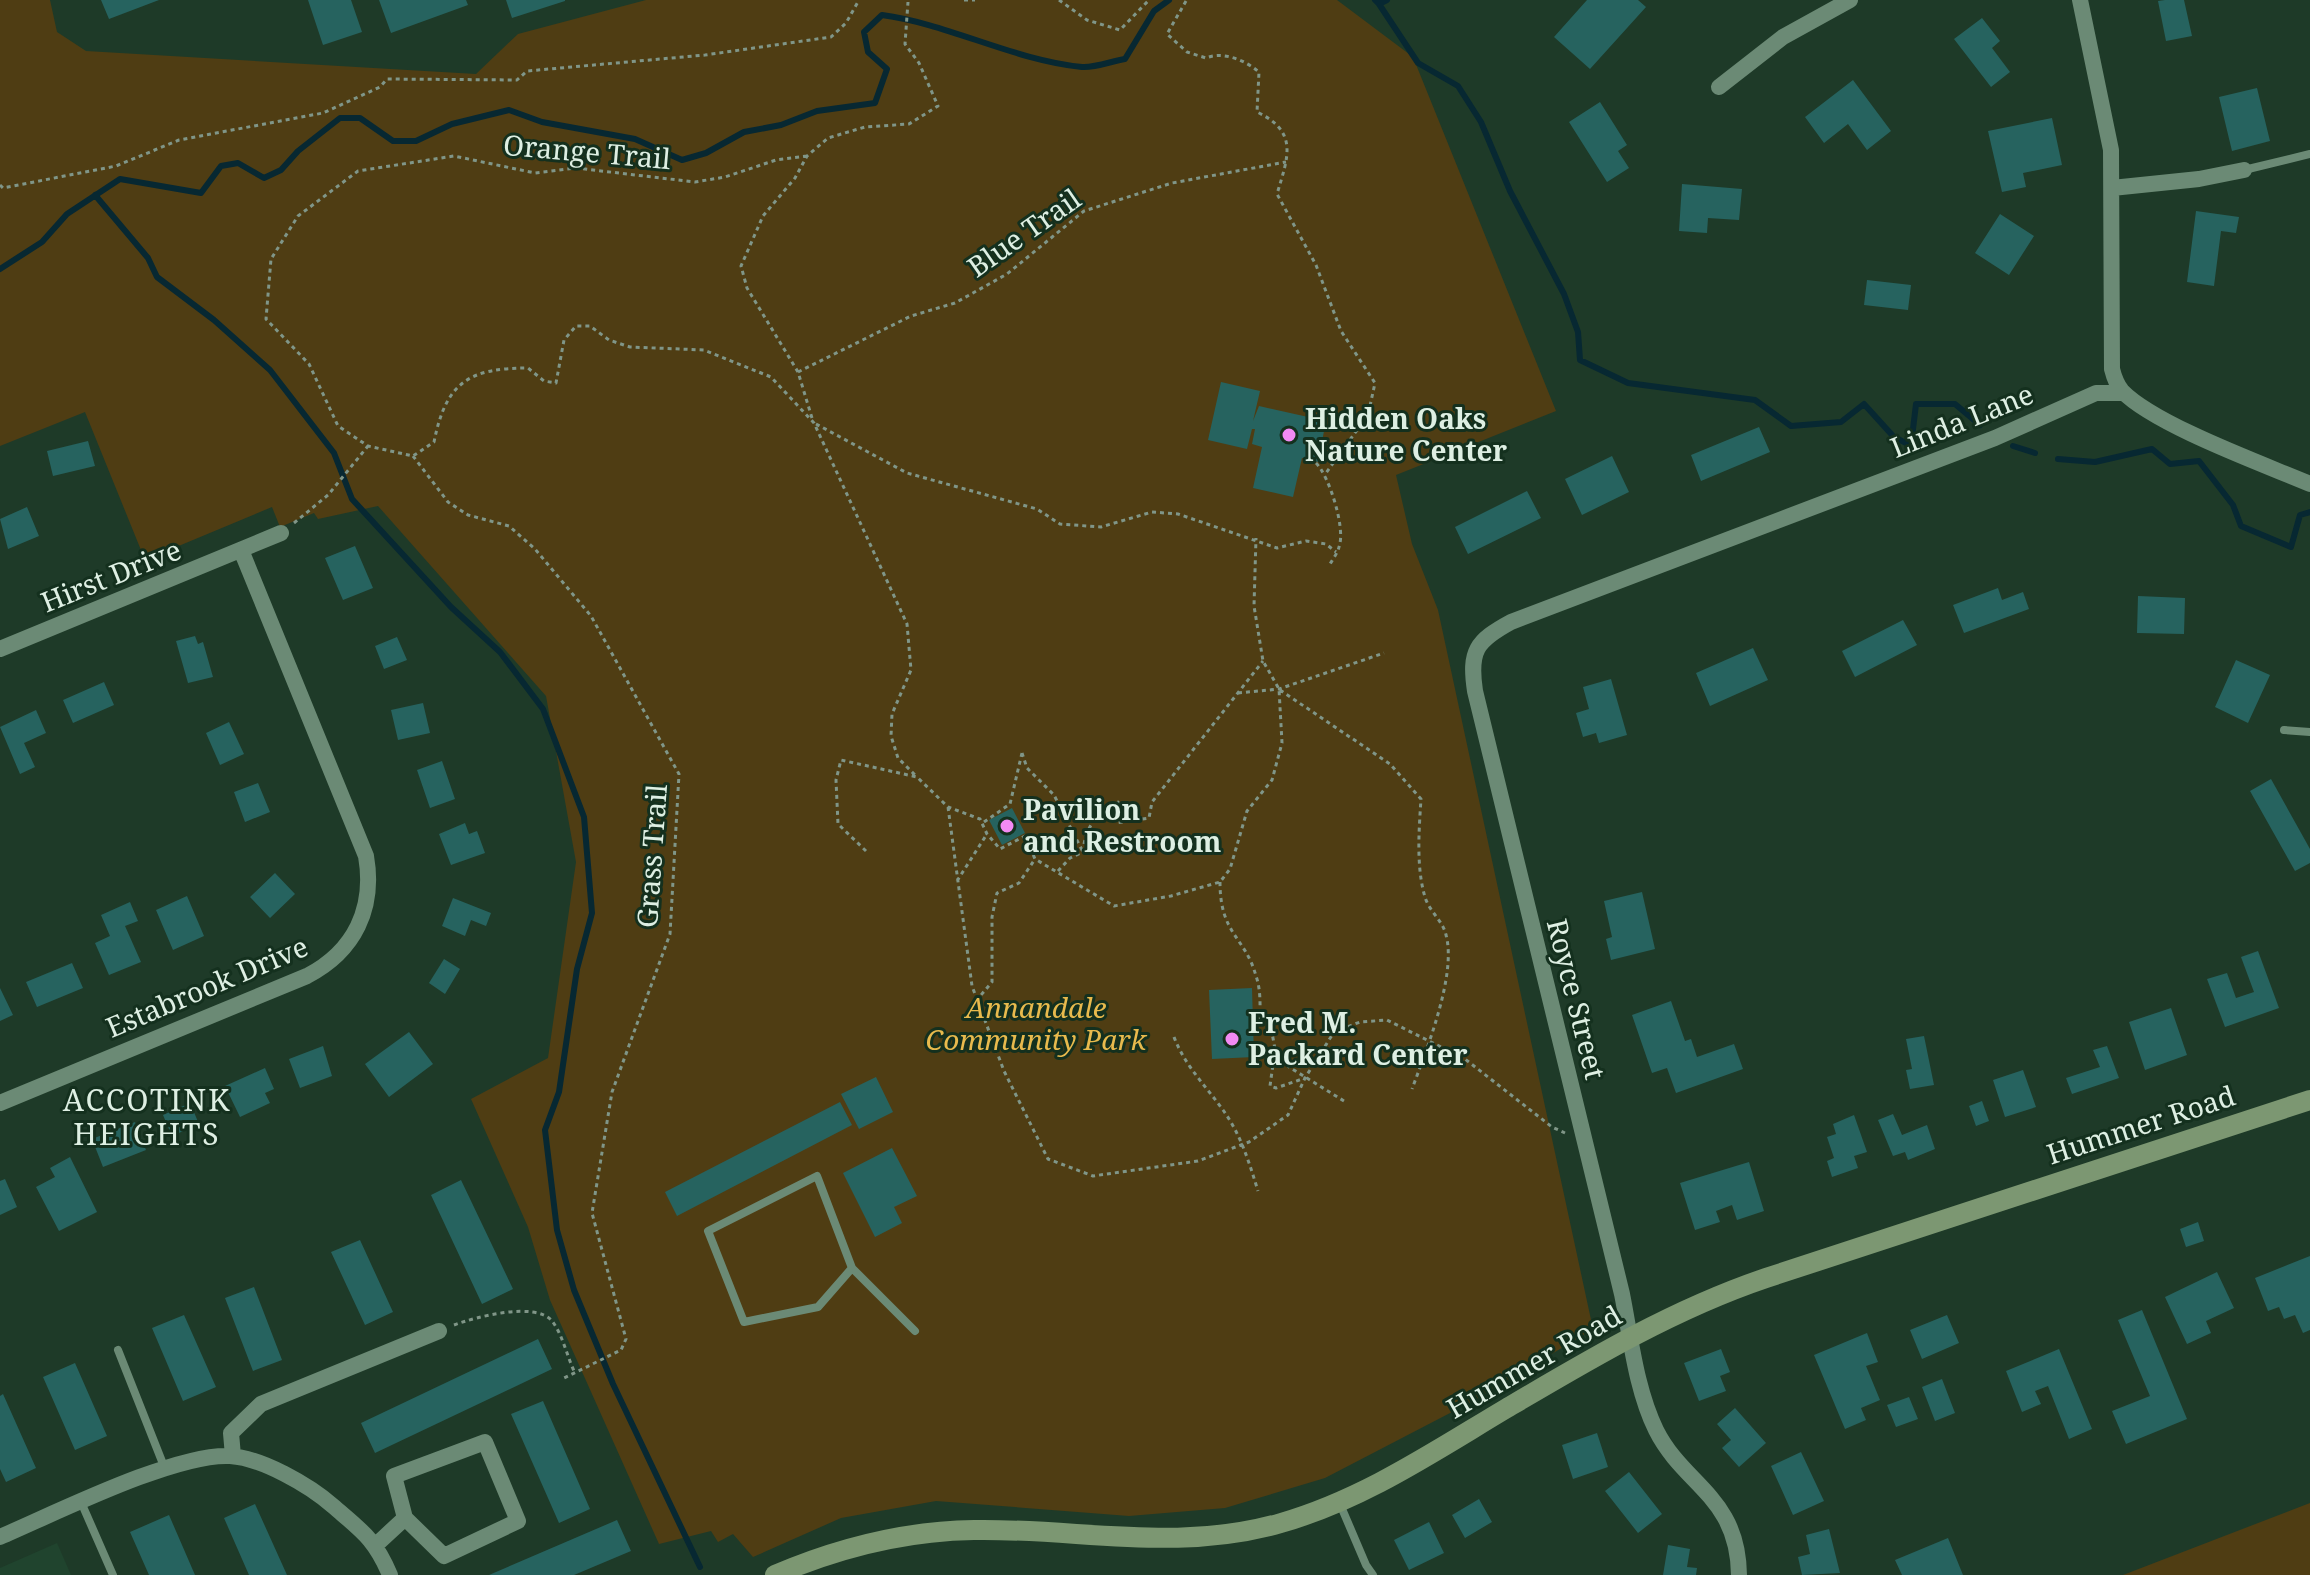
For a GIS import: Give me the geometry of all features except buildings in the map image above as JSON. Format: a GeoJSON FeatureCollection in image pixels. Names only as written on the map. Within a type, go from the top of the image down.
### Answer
{"type":"FeatureCollection","features":[{"type":"Feature","properties":{"kind":"main road","name":"Hummer Road"},"geometry":{"type":"LineString","coordinates":[[775,1575],[875,1540],[925,1533],[974,1530],[1180,1539],[1279,1524],[1340,1503],[1409,1468],[1684,1309],[1740,1287],[2310,1100]]}},
{"type":"Feature","properties":{"kind":"street"},"geometry":{"type":"LineString","coordinates":[[1719,87],[1783,37],[1850,0]]}},
{"type":"Feature","properties":{"kind":"street"},"geometry":{"type":"LineString","coordinates":[[2080,0],[2104,109],[2112,188],[2112,369],[2107,383],[2096,393]]}},
{"type":"Feature","properties":{"kind":"street"},"geometry":{"type":"LineString","coordinates":[[2112,188],[2199,179],[2244,170]]}},
{"type":"Feature","properties":{"kind":"street"},"geometry":{"type":"LineString","coordinates":[[2112,369],[2124,393],[2224,448],[2310,484]]}},
{"type":"Feature","properties":{"kind":"street","name":"Linda Lane"},"geometry":{"type":"LineString","coordinates":[[1471,672],[1478,645],[1486,635],[1511,622],[1981,444],[2096,393],[2124,393]]}},
{"type":"Feature","properties":{"kind":"street","name":"Hirst Drive"},"geometry":{"type":"LineString","coordinates":[[0,649],[281,533]]}},
{"type":"Feature","properties":{"kind":"street","name":"Estabrook Drive"},"geometry":{"type":"LineString","coordinates":[[0,1103],[307,976],[340,954],[363,918],[369,895],[366,856],[241,550]]}},
{"type":"Feature","properties":{"kind":"street","name":"Royce Street"},"geometry":{"type":"LineString","coordinates":[[1471,672],[1642,1391],[1656,1430],[1722,1512],[1733,1536],[1739,1575]]}},
{"type":"Feature","properties":{"kind":"street"},"geometry":{"type":"LineString","coordinates":[[233,1456],[231,1433],[261,1404],[439,1331]]}},
{"type":"Feature","properties":{"kind":"street"},"geometry":{"type":"LineString","coordinates":[[485,1442],[518,1521],[444,1556],[405,1518],[394,1476],[485,1442]]}},
{"type":"Feature","properties":{"kind":"street"},"geometry":{"type":"LineString","coordinates":[[0,1537],[165,1470],[203,1457],[233,1456],[289,1476],[317,1492],[377,1544],[390,1575]]}},
{"type":"Feature","properties":{"kind":"street"},"geometry":{"type":"LineString","coordinates":[[377,1544],[405,1518]]}},
{"type":"Feature","properties":{"kind":"lane"},"geometry":{"type":"LineString","coordinates":[[2244,170],[2271,160],[2310,154]]}},
{"type":"Feature","properties":{"kind":"lane"},"geometry":{"type":"LineString","coordinates":[[2284,730],[2310,732]]}},
{"type":"Feature","properties":{"kind":"lane"},"geometry":{"type":"LineString","coordinates":[[852,1268],[818,1307],[744,1322],[708,1231],[817,1176],[852,1268],[915,1331]]}},
{"type":"Feature","properties":{"kind":"lane"},"geometry":{"type":"LineString","coordinates":[[118,1350],[165,1470]]}},
{"type":"Feature","properties":{"kind":"lane"},"geometry":{"type":"LineString","coordinates":[[81,1502],[113,1575]]}},
{"type":"Feature","properties":{"kind":"lane"},"geometry":{"type":"LineString","coordinates":[[1340,1503],[1373,1575]]}},
{"type":"Feature","properties":{"kind":"path"},"geometry":{"type":"LineString","coordinates":[[0,185],[3,188],[116,166],[179,140],[323,113],[380,87],[387,79],[517,80],[527,71],[705,55],[831,37],[846,23],[859,0]]}},
{"type":"Feature","properties":{"kind":"path"},"geometry":{"type":"LineString","coordinates":[[964,0],[975,0]]}},
{"type":"Feature","properties":{"kind":"path"},"geometry":{"type":"LineString","coordinates":[[1059,0],[1087,20],[1120,30],[1149,0]]}},
{"type":"Feature","properties":{"kind":"path"},"geometry":{"type":"LineString","coordinates":[[1187,0],[1167,34],[1187,52],[1206,58],[1215,54],[1247,62],[1259,72],[1257,112],[1285,132],[1286,162],[1277,194],[1316,265],[1341,331],[1375,383],[1368,415],[1326,473]]}},
{"type":"Feature","properties":{"kind":"path","name":"Orange Trail"},"geometry":{"type":"LineString","coordinates":[[814,423],[798,372],[747,288],[741,266],[754,231],[807,156],[828,138],[865,127],[909,124],[938,106],[919,63],[905,44],[907,1]]}},
{"type":"Feature","properties":{"kind":"path","name":"Orange Trail"},"geometry":{"type":"LineString","coordinates":[[368,446],[338,426],[309,364],[266,319],[271,259],[298,216],[358,171],[454,156],[535,173],[576,168],[695,182],[725,177],[776,160],[807,156]]}},
{"type":"Feature","properties":{"kind":"path","name":"Blue Trail"},"geometry":{"type":"LineString","coordinates":[[798,372],[911,316],[955,303],[1007,274],[1084,211],[1172,183],[1286,162]]}},
{"type":"Feature","properties":{"kind":"path"},"geometry":{"type":"LineString","coordinates":[[281,533],[328,495],[368,446],[413,456],[434,442],[440,411],[469,376],[481,371],[528,368],[544,381],[556,383],[564,340],[576,326],[590,326],[609,340],[630,347],[704,350],[771,377],[814,423],[907,624],[911,670],[892,714],[891,736],[898,758],[948,807],[984,822]]}},
{"type":"Feature","properties":{"kind":"path"},"geometry":{"type":"LineString","coordinates":[[814,423],[907,473],[1037,509],[1060,524],[1101,527],[1152,512],[1178,514],[1256,538],[1277,548],[1306,541],[1326,544],[1336,552]]}},
{"type":"Feature","properties":{"kind":"path","name":"Grass Trail"},"geometry":{"type":"LineString","coordinates":[[413,456],[448,502],[468,515],[509,526],[535,549],[591,616],[679,774],[670,934],[612,1092],[592,1213],[626,1339],[621,1350],[575,1373]]}},
{"type":"Feature","properties":{"kind":"path"},"geometry":{"type":"LineString","coordinates":[[1316,463],[1326,473],[1340,524],[1339,547],[1330,564]]}},
{"type":"Feature","properties":{"kind":"path"},"geometry":{"type":"LineString","coordinates":[[1256,538],[1254,606],[1263,661],[1279,689],[1390,764],[1421,799],[1419,842],[1425,898],[1446,935],[1446,971],[1430,1042],[1412,1089]]}},
{"type":"Feature","properties":{"kind":"path"},"geometry":{"type":"LineString","coordinates":[[1238,693],[1279,689],[1384,653]]}},
{"type":"Feature","properties":{"kind":"path"},"geometry":{"type":"LineString","coordinates":[[1083,852],[1085,834],[1100,812],[1118,802],[1116,823],[1149,818],[1152,802],[1263,661]]}},
{"type":"Feature","properties":{"kind":"path"},"geometry":{"type":"LineString","coordinates":[[984,822],[987,834],[1000,849],[1025,836],[1035,859],[1114,906],[1171,896],[1220,882],[1230,869],[1247,811],[1272,780],[1282,743],[1279,689]]}},
{"type":"Feature","properties":{"kind":"path"},"geometry":{"type":"LineString","coordinates":[[984,822],[1010,804],[1022,753],[1027,768],[1054,795],[1083,852]]}},
{"type":"Feature","properties":{"kind":"path"},"geometry":{"type":"LineString","coordinates":[[866,851],[838,824],[836,780],[841,760],[917,777]]}},
{"type":"Feature","properties":{"kind":"path"},"geometry":{"type":"LineString","coordinates":[[948,807],[956,883],[976,1001],[1004,1071],[1048,1159],[1093,1176],[1198,1161],[1243,1144],[1288,1115],[1305,1078],[1334,1032],[1360,1022],[1387,1020],[1465,1059],[1552,1127],[1584,1141]]}},
{"type":"Feature","properties":{"kind":"path"},"geometry":{"type":"LineString","coordinates":[[956,883],[987,834]]}},
{"type":"Feature","properties":{"kind":"path"},"geometry":{"type":"LineString","coordinates":[[1057,872],[1070,858],[1083,852]]}},
{"type":"Feature","properties":{"kind":"path"},"geometry":{"type":"LineString","coordinates":[[976,1001],[992,982],[992,917],[997,893],[1019,883],[1035,859]]}},
{"type":"Feature","properties":{"kind":"path"},"geometry":{"type":"LineString","coordinates":[[1220,882],[1220,906],[1228,928],[1256,973],[1260,1021]]}},
{"type":"Feature","properties":{"kind":"path"},"geometry":{"type":"LineString","coordinates":[[1253,1020],[1270,1022],[1275,1049],[1270,1086],[1276,1088],[1305,1078]]}},
{"type":"Feature","properties":{"kind":"path"},"geometry":{"type":"LineString","coordinates":[[1174,1037],[1181,1055],[1224,1111],[1243,1144],[1258,1191]]}},
{"type":"Feature","properties":{"kind":"path"},"geometry":{"type":"LineString","coordinates":[[1275,1049],[1289,1067],[1344,1101]]}},
{"type":"Feature","properties":{"kind":"path"},"geometry":{"type":"LineString","coordinates":[[439,1331],[501,1313],[540,1312],[551,1319],[575,1373],[562,1379]]}},
{"type":"Feature","properties":{"kind":"shaded area"},"geometry":{"type":"Polygon","coordinates":[[[57,1543],[71,1575],[0,1575],[0,1568],[57,1543]]]}},
{"type":"Feature","properties":{"kind":"green space","name":"Annandale Community Park"},"geometry":{"type":"Polygon","coordinates":[[[0,0],[50,0],[57,32],[86,51],[476,74],[518,34],[646,0],[1337,0],[1413,57],[1556,411],[1396,475],[1412,544],[1438,610],[1593,1329],[1477,1399],[1325,1478],[1225,1508],[1129,1516],[936,1501],[841,1518],[753,1557],[733,1534],[718,1542],[711,1531],[659,1544],[550,1300],[528,1227],[471,1099],[548,1058],[576,862],[546,696],[378,506],[318,519],[314,513],[280,527],[272,507],[145,560],[85,412],[0,446],[0,0]]]}},
{"type":"Feature","properties":{"kind":"green space"},"geometry":{"type":"Polygon","coordinates":[[[2310,1503],[2310,1575],[2123,1575],[2310,1503]]]}},
{"type":"Feature","properties":{"kind":"waterway"},"geometry":{"type":"LineString","coordinates":[[0,269],[42,242],[67,214],[120,179],[201,193],[221,166],[238,163],[264,178],[281,170],[298,151],[340,118],[360,118],[393,141],[416,141],[452,124],[509,110],[542,122],[635,139],[682,160],[706,153],[744,132],[781,125],[817,111],[875,103],[887,69],[868,52],[864,32],[882,15],[932,26],[1031,57],[1087,67],[1125,59],[1154,11],[1169,0]]}},
{"type":"Feature","properties":{"kind":"waterway"},"geometry":{"type":"LineString","coordinates":[[1375,0],[1379,4],[1387,0]]}},
{"type":"Feature","properties":{"kind":"waterway"},"geometry":{"type":"LineString","coordinates":[[1379,4],[1418,63],[1458,86],[1481,122],[1510,191],[1564,294],[1578,332],[1580,360],[1628,383],[1755,400],[1791,426],[1841,422],[1864,404],[1893,436],[1911,446],[1916,404],[1955,404],[1980,425]]}},
{"type":"Feature","properties":{"kind":"waterway"},"geometry":{"type":"LineString","coordinates":[[95,195],[148,258],[157,277],[214,320],[270,370],[334,453],[352,499],[451,607],[500,652],[543,709],[584,817],[592,913],[577,969],[559,1092],[545,1130],[557,1230],[574,1290],[613,1384],[700,1567]]}},
{"type":"Feature","properties":{"kind":"waterway"},"geometry":{"type":"LineString","coordinates":[[2013,446],[2035,453]]}},
{"type":"Feature","properties":{"kind":"waterway"},"geometry":{"type":"LineString","coordinates":[[2058,459],[2095,462],[2152,449],[2170,464],[2199,461],[2233,505],[2241,526],[2291,547],[2300,515],[2310,512]]}},
{"type":"Feature","properties":{"kind":"place","name":"Hidden Oaks Nature Center"},"geometry":{"type":"Point","coordinates":[1289,435]}},
{"type":"Feature","properties":{"kind":"place","name":"Pavilion and Restroom"},"geometry":{"type":"Point","coordinates":[1007,826]}},
{"type":"Feature","properties":{"kind":"place","name":"Fred M. Packard Center"},"geometry":{"type":"Point","coordinates":[1232,1039]}},
{"type":"Feature","properties":{"kind":"district","name":"ACCOTINK HEIGHTS"},"geometry":{"type":"Point","coordinates":[147,1118]}}]}
